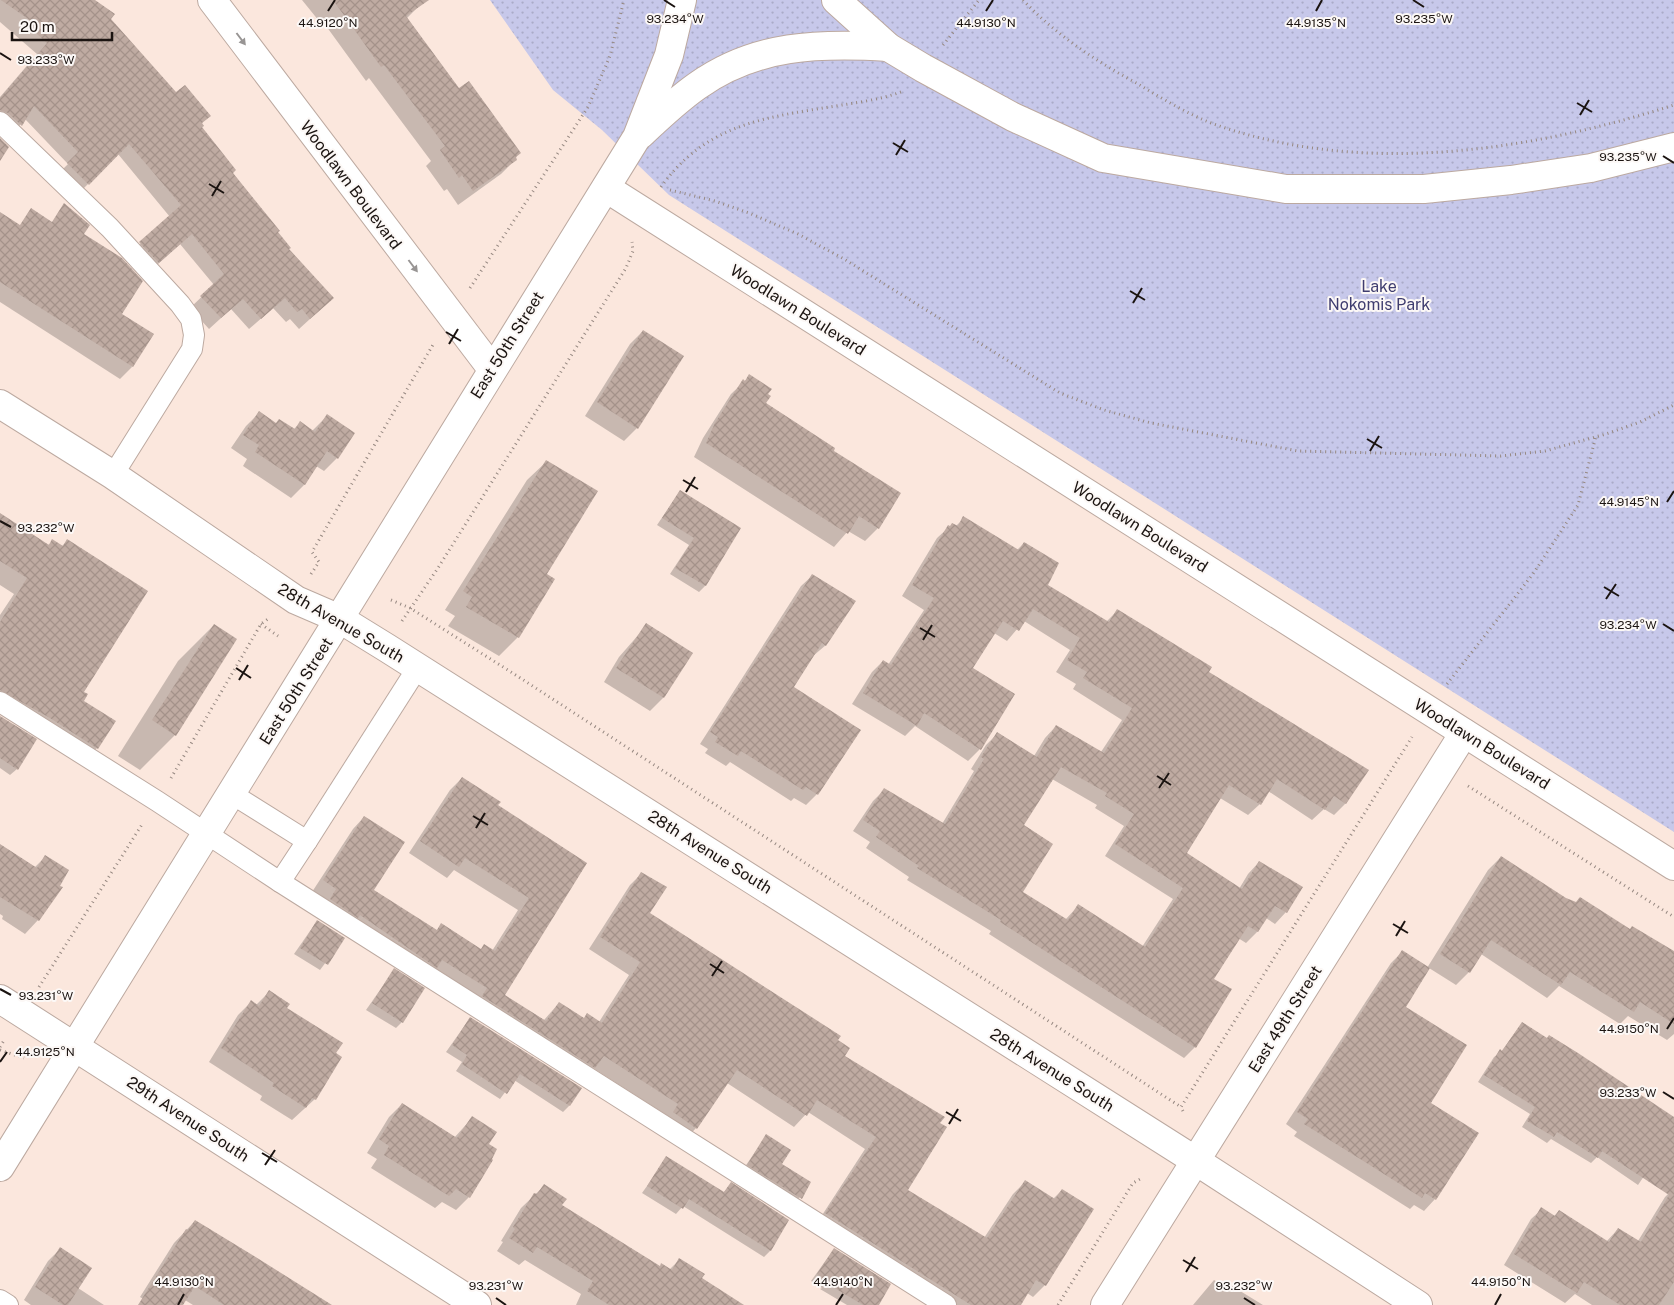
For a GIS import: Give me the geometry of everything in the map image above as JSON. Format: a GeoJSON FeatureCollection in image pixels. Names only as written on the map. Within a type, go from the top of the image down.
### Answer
{"type":"FeatureCollection","features":[{"type":"Feature","properties":{"kind":"street","name":"Woodlawn Boulevard"},"geometry":{"type":"LineString","coordinates":[[212,0],[492,369]]}},
{"type":"Feature","properties":{"kind":"street","name":"East 50th Street"},"geometry":{"type":"LineString","coordinates":[[0,1167],[637,137],[669,55],[682,0]]}},
{"type":"Feature","properties":{"kind":"street"},"geometry":{"type":"LineString","coordinates":[[836,0],[888,47],[923,68],[1013,117],[1103,158],[1286,189],[1424,189],[1511,180],[1591,168],[1674,147]]}},
{"type":"Feature","properties":{"kind":"street","name":"East 50th Street"},"geometry":{"type":"LineString","coordinates":[[637,137],[697,86],[722,71],[750,58],[806,46],[836,44],[888,47]]}},
{"type":"Feature","properties":{"kind":"street","name":"Woodlawn Boulevard"},"geometry":{"type":"LineString","coordinates":[[606,188],[1674,866]]}},
{"type":"Feature","properties":{"kind":"street","name":"28th Avenue South"},"geometry":{"type":"LineString","coordinates":[[0,404],[113,475],[296,600],[340,619],[418,667],[1196,1161],[1418,1305]]}},
{"type":"Feature","properties":{"kind":"street","name":"East 49th Street"},"geometry":{"type":"LineString","coordinates":[[1105,1305],[1464,733]]}},
{"type":"Feature","properties":{"kind":"street","name":"29th Avenue South"},"geometry":{"type":"LineString","coordinates":[[0,998],[477,1305]]}},
{"type":"Feature","properties":{"kind":"lane"},"geometry":{"type":"LineString","coordinates":[[0,122],[110,228],[180,304],[191,319],[194,335],[192,349],[113,475]]}},
{"type":"Feature","properties":{"kind":"lane"},"geometry":{"type":"LineString","coordinates":[[280,882],[418,667]]}},
{"type":"Feature","properties":{"kind":"lane"},"geometry":{"type":"LineString","coordinates":[[0,702],[157,801],[206,836],[946,1305]]}},
{"type":"Feature","properties":{"kind":"lane"},"geometry":{"type":"LineString","coordinates":[[232,794],[307,840]]}},
{"type":"Feature","properties":{"kind":"lane"},"geometry":{"type":"LineString","coordinates":[[0,1300],[8,1305]]}},
{"type":"Feature","properties":{"kind":"path"},"geometry":{"type":"LineString","coordinates":[[468,294],[588,107],[610,56],[624,0]]}},
{"type":"Feature","properties":{"kind":"path"},"geometry":{"type":"LineString","coordinates":[[979,0],[909,86],[899,92],[871,100],[762,119],[718,135],[696,149],[660,188],[715,201],[750,213],[798,234],[844,259],[1060,393],[1104,410],[1151,423],[1298,450],[1501,456],[1545,451],[1597,436],[1640,422],[1674,405]]}},
{"type":"Feature","properties":{"kind":"path"},"geometry":{"type":"LineString","coordinates":[[1022,0],[1044,21],[1081,50],[1191,113],[1246,134],[1310,148],[1387,153],[1487,148],[1608,123],[1674,105]]}},
{"type":"Feature","properties":{"kind":"path"},"geometry":{"type":"LineString","coordinates":[[400,624],[444,560],[626,268],[633,252],[631,236]]}},
{"type":"Feature","properties":{"kind":"path"},"geometry":{"type":"LineString","coordinates":[[319,562],[312,552],[436,341]]}},
{"type":"Feature","properties":{"kind":"path"},"geometry":{"type":"LineString","coordinates":[[1446,685],[1502,616],[1558,538],[1578,504],[1597,436]]}},
{"type":"Feature","properties":{"kind":"path"},"geometry":{"type":"LineString","coordinates":[[390,600],[410,608],[1182,1106]]}},
{"type":"Feature","properties":{"kind":"path"},"geometry":{"type":"LineString","coordinates":[[261,624],[278,636]]}},
{"type":"Feature","properties":{"kind":"path"},"geometry":{"type":"LineString","coordinates":[[1183,1111],[1182,1106],[1412,737]]}},
{"type":"Feature","properties":{"kind":"path"},"geometry":{"type":"LineString","coordinates":[[1461,781],[1674,917]]}},
{"type":"Feature","properties":{"kind":"path"},"geometry":{"type":"LineString","coordinates":[[5,1039],[0,1048],[24,1058]]}},
{"type":"Feature","properties":{"kind":"path"},"geometry":{"type":"LineString","coordinates":[[1058,1305],[1134,1183],[1142,1178]]}},
{"type":"Feature","properties":{"kind":"green space","name":"Lake Nokomis Park"},"geometry":{"type":"Polygon","coordinates":[[[490,0],[1674,0],[1674,832],[669,195],[602,130],[553,90],[490,0]]]}},
{"type":"Feature","properties":{"kind":"building"},"geometry":{"type":"Polygon","coordinates":[[[1,0],[95,0],[115,14],[111,19],[176,92],[185,85],[211,116],[202,123],[204,126],[202,127],[236,170],[233,173],[280,231],[278,232],[291,248],[289,249],[334,298],[310,319],[302,309],[297,312],[285,298],[261,319],[243,299],[221,318],[200,296],[224,274],[192,234],[159,263],[139,242],[181,205],[129,144],[89,185],[67,163],[78,152],[34,106],[22,126],[8,113],[0,110],[0,98],[47,43],[37,34],[41,28],[1,0]]]}},
{"type":"Feature","properties":{"kind":"building"},"geometry":{"type":"Polygon","coordinates":[[[333,0],[429,0],[406,16],[459,88],[469,81],[521,153],[516,157],[517,160],[473,191],[462,175],[459,178],[440,150],[445,146],[384,65],[381,67],[333,0]]]}},
{"type":"Feature","properties":{"kind":"building"},"geometry":{"type":"Polygon","coordinates":[[[0,138],[9,147],[0,161],[0,138]]]}},
{"type":"Feature","properties":{"kind":"building"},"geometry":{"type":"Polygon","coordinates":[[[64,203],[90,225],[84,234],[122,258],[143,281],[122,314],[154,334],[133,367],[0,282],[0,212],[20,225],[31,208],[52,222],[64,203]]]}},
{"type":"Feature","properties":{"kind":"building"},"geometry":{"type":"Polygon","coordinates":[[[643,330],[684,356],[638,429],[597,402],[643,330]]]}},
{"type":"Feature","properties":{"kind":"building"},"geometry":{"type":"Polygon","coordinates":[[[749,374],[772,389],[768,394],[771,396],[766,403],[835,448],[834,451],[901,493],[879,529],[859,516],[848,534],[706,443],[715,423],[743,379],[745,381],[749,374]]]}},
{"type":"Feature","properties":{"kind":"building"},"geometry":{"type":"Polygon","coordinates":[[[259,411],[276,423],[279,419],[295,429],[300,421],[315,432],[327,414],[355,433],[338,459],[327,451],[305,485],[255,452],[259,445],[243,435],[259,411]]]}},
{"type":"Feature","properties":{"kind":"building"},"geometry":{"type":"Polygon","coordinates":[[[546,460],[598,491],[547,574],[555,579],[519,638],[466,607],[472,597],[463,591],[546,460]]]}},
{"type":"Feature","properties":{"kind":"building"},"geometry":{"type":"Polygon","coordinates":[[[680,490],[741,528],[706,586],[675,568],[694,538],[662,518],[680,490]]]}},
{"type":"Feature","properties":{"kind":"building"},"geometry":{"type":"Polygon","coordinates":[[[0,513],[49,545],[52,539],[63,546],[67,539],[148,591],[84,692],[88,694],[84,701],[116,721],[98,749],[50,718],[0,690],[0,622],[27,578],[0,561],[0,513]]]}},
{"type":"Feature","properties":{"kind":"building"},"geometry":{"type":"Polygon","coordinates":[[[963,516],[1019,550],[1024,542],[1059,563],[1048,585],[1109,622],[1117,609],[1212,667],[1209,672],[1369,770],[1346,804],[1334,796],[1325,810],[1277,779],[1261,805],[1229,785],[1187,853],[1242,889],[1259,861],[1303,887],[1287,913],[1275,906],[1258,932],[1248,926],[1214,979],[1232,989],[1196,1048],[1000,922],[1001,920],[917,868],[919,866],[876,837],[880,831],[863,820],[884,788],[945,824],[984,759],[981,757],[997,732],[1037,757],[1056,725],[1104,753],[1132,708],[1083,678],[1087,672],[1067,660],[1080,638],[1033,609],[1019,631],[1003,621],[973,668],[1015,694],[981,750],[924,713],[917,726],[863,693],[883,660],[891,665],[934,598],[912,585],[948,525],[950,526],[952,523],[958,526],[963,516]],[[1061,767],[1024,825],[1053,844],[1023,892],[1068,920],[1078,904],[1145,947],[1183,888],[1115,844],[1134,814],[1105,796],[1107,793],[1061,767]]]}},
{"type":"Feature","properties":{"kind":"building"},"geometry":{"type":"Polygon","coordinates":[[[812,574],[856,601],[826,646],[822,643],[794,687],[861,730],[818,795],[806,787],[803,790],[741,751],[738,756],[715,742],[718,737],[710,732],[812,574]]]}},
{"type":"Feature","properties":{"kind":"building"},"geometry":{"type":"Polygon","coordinates":[[[646,623],[693,653],[664,698],[616,668],[646,623]]]}},
{"type":"Feature","properties":{"kind":"building"},"geometry":{"type":"Polygon","coordinates":[[[214,624],[237,639],[176,736],[152,720],[214,624]]]}},
{"type":"Feature","properties":{"kind":"building"},"geometry":{"type":"Polygon","coordinates":[[[0,716],[37,739],[18,770],[0,758],[0,716]]]}},
{"type":"Feature","properties":{"kind":"building"},"geometry":{"type":"Polygon","coordinates":[[[462,777],[501,802],[498,805],[587,863],[505,995],[546,1021],[559,1002],[584,1018],[587,1013],[602,1023],[640,962],[600,937],[641,872],[667,887],[650,913],[841,1036],[838,1040],[850,1048],[845,1056],[945,1117],[940,1123],[947,1127],[908,1190],[987,1238],[1025,1180],[1055,1199],[1062,1189],[1094,1209],[1046,1286],[1036,1280],[1021,1305],[971,1305],[825,1213],[876,1137],[817,1100],[807,1116],[737,1070],[697,1129],[673,1112],[678,1104],[604,1056],[595,1068],[482,996],[487,988],[442,960],[437,968],[360,915],[358,918],[330,899],[336,889],[323,880],[364,816],[405,842],[374,890],[437,930],[441,923],[481,949],[484,944],[495,951],[529,898],[465,858],[459,867],[420,841],[462,777]]]}},
{"type":"Feature","properties":{"kind":"building"},"geometry":{"type":"Polygon","coordinates":[[[0,844],[37,868],[45,855],[69,870],[60,886],[63,887],[39,921],[0,897],[0,844]]]}},
{"type":"Feature","properties":{"kind":"building"},"geometry":{"type":"Polygon","coordinates":[[[1501,856],[1566,898],[1576,902],[1580,897],[1630,929],[1632,926],[1674,951],[1674,1024],[1640,1002],[1634,1012],[1570,972],[1561,985],[1491,940],[1470,973],[1440,954],[1501,856]]]}},
{"type":"Feature","properties":{"kind":"building"},"geometry":{"type":"Polygon","coordinates":[[[317,920],[345,938],[328,965],[300,948],[317,920]]]}},
{"type":"Feature","properties":{"kind":"building"},"geometry":{"type":"Polygon","coordinates":[[[1402,950],[1430,968],[1406,1007],[1467,1045],[1431,1103],[1479,1133],[1436,1200],[1425,1193],[1422,1198],[1304,1124],[1308,1119],[1297,1112],[1402,950]]]}},
{"type":"Feature","properties":{"kind":"building"},"geometry":{"type":"Polygon","coordinates":[[[394,968],[425,988],[403,1023],[372,1003],[394,968]]]}},
{"type":"Feature","properties":{"kind":"building"},"geometry":{"type":"Polygon","coordinates":[[[269,990],[290,1004],[287,1008],[343,1043],[336,1053],[342,1057],[316,1100],[312,1098],[306,1108],[272,1086],[274,1083],[221,1048],[251,1000],[259,1006],[269,990]]]}},
{"type":"Feature","properties":{"kind":"building"},"geometry":{"type":"Polygon","coordinates":[[[470,1017],[582,1088],[570,1106],[520,1074],[507,1094],[462,1064],[467,1055],[452,1045],[470,1017]]]}},
{"type":"Feature","properties":{"kind":"building"},"geometry":{"type":"Polygon","coordinates":[[[1522,1022],[1547,1038],[1549,1035],[1578,1053],[1674,1117],[1674,1282],[1659,1305],[1620,1305],[1584,1282],[1577,1293],[1514,1254],[1541,1207],[1555,1216],[1559,1210],[1609,1242],[1618,1228],[1641,1242],[1669,1195],[1602,1151],[1598,1158],[1557,1132],[1554,1137],[1527,1121],[1535,1107],[1484,1075],[1500,1049],[1502,1051],[1522,1022]]]}},
{"type":"Feature","properties":{"kind":"building"},"geometry":{"type":"Polygon","coordinates":[[[402,1103],[457,1138],[472,1116],[497,1132],[489,1144],[497,1149],[493,1160],[470,1198],[456,1189],[449,1196],[384,1155],[389,1146],[379,1139],[402,1103]]]}},
{"type":"Feature","properties":{"kind":"building"},"geometry":{"type":"Polygon","coordinates":[[[766,1134],[791,1150],[782,1164],[811,1182],[802,1199],[747,1165],[766,1134]]]}},
{"type":"Feature","properties":{"kind":"building"},"geometry":{"type":"Polygon","coordinates":[[[666,1156],[724,1192],[731,1182],[789,1220],[771,1251],[689,1199],[683,1209],[647,1186],[666,1156]]]}},
{"type":"Feature","properties":{"kind":"building"},"geometry":{"type":"Polygon","coordinates":[[[544,1184],[567,1199],[562,1205],[660,1266],[661,1263],[672,1270],[679,1258],[705,1274],[702,1278],[744,1305],[609,1305],[587,1291],[593,1281],[537,1247],[533,1253],[509,1238],[515,1229],[513,1227],[534,1193],[537,1194],[544,1184]]]}},
{"type":"Feature","properties":{"kind":"building"},"geometry":{"type":"Polygon","coordinates":[[[195,1220],[332,1305],[224,1305],[195,1286],[183,1305],[138,1305],[186,1229],[188,1230],[195,1220]]]}},
{"type":"Feature","properties":{"kind":"building"},"geometry":{"type":"Polygon","coordinates":[[[60,1247],[92,1268],[68,1305],[63,1305],[35,1287],[60,1247]]]}},
{"type":"Feature","properties":{"kind":"building"},"geometry":{"type":"Polygon","coordinates":[[[834,1248],[891,1284],[879,1305],[863,1305],[826,1283],[827,1281],[817,1274],[834,1248]]]}}]}
